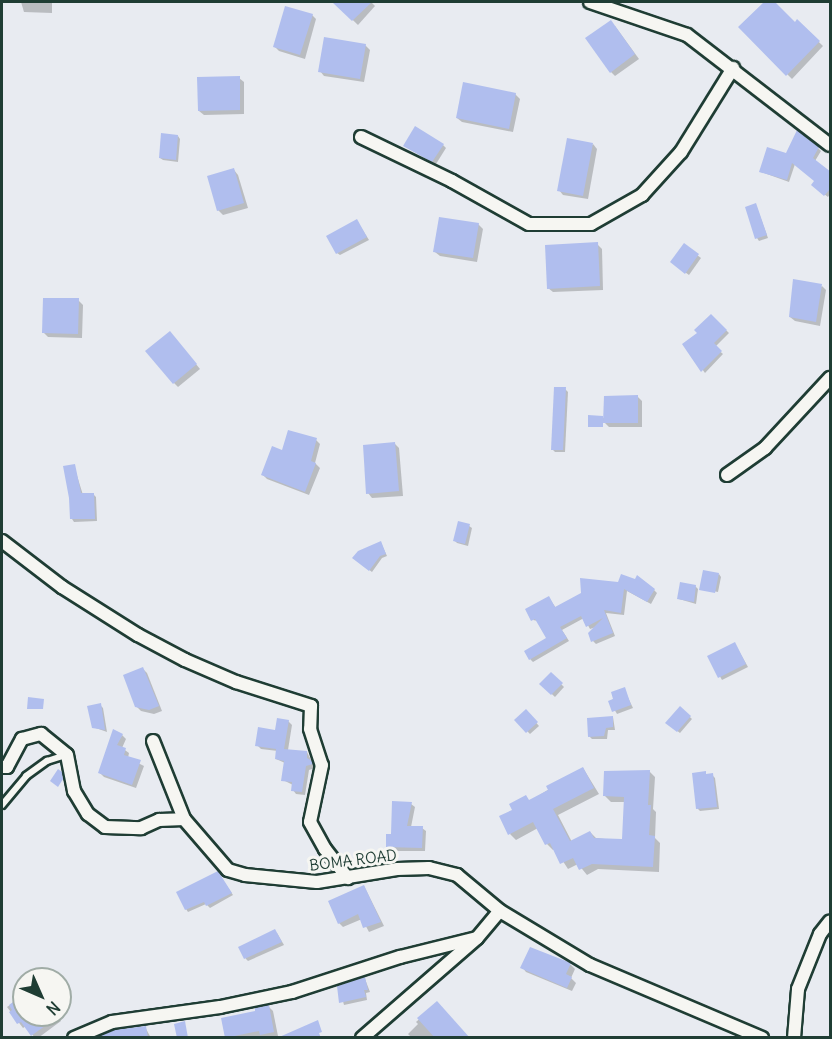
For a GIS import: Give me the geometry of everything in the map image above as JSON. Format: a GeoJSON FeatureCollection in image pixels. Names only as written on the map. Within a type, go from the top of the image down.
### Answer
{"type":"FeatureCollection","features":[{"type":"Feature","properties":{"kind":"street"},"geometry":{"type":"LineString","coordinates":[[590,2],[687,35],[831,145]]}},
{"type":"Feature","properties":{"kind":"street"},"geometry":{"type":"LineString","coordinates":[[361,137],[452,181],[529,224],[591,224],[642,195],[681,152],[733,68]]}},
{"type":"Feature","properties":{"kind":"street"},"geometry":{"type":"LineString","coordinates":[[727,475],[765,448],[831,378]]}},
{"type":"Feature","properties":{"kind":"street"},"geometry":{"type":"LineString","coordinates":[[2,541],[62,587],[138,635],[185,660],[236,682],[310,706],[310,729],[322,765],[310,822],[325,849],[348,878]]}},
{"type":"Feature","properties":{"kind":"street"},"geometry":{"type":"LineString","coordinates":[[2,767],[7,767],[22,739],[41,734],[67,755],[74,791],[88,814],[105,827],[141,828],[159,820],[184,819]]}},
{"type":"Feature","properties":{"kind":"street","name":"BOMA ROAD"},"geometry":{"type":"LineString","coordinates":[[153,741],[184,819],[228,870],[255,876],[317,882],[397,869],[429,868],[456,875],[500,910],[590,965],[762,1038]]}},
{"type":"Feature","properties":{"kind":"street"},"geometry":{"type":"LineString","coordinates":[[362,1038],[477,938],[500,910]]}},
{"type":"Feature","properties":{"kind":"street"},"geometry":{"type":"LineString","coordinates":[[794,1038],[798,989],[820,934],[831,921]]}},
{"type":"Feature","properties":{"kind":"street"},"geometry":{"type":"LineString","coordinates":[[74,1038],[112,1023],[220,1007],[292,992],[400,957],[477,938]]}},
{"type":"Feature","properties":{"kind":"lane"},"geometry":{"type":"LineString","coordinates":[[2,805],[26,776],[47,761],[67,755]]}},
{"type":"Feature","properties":{"kind":"building"},"geometry":{"type":"Polygon","coordinates":[[[332,2],[372,2],[352,21],[332,2]]]}},
{"type":"Feature","properties":{"kind":"building"},"geometry":{"type":"Polygon","coordinates":[[[764,2],[775,2],[795,22],[797,19],[820,41],[786,76],[738,27],[764,2]]]}},
{"type":"Feature","properties":{"kind":"building"},"geometry":{"type":"Polygon","coordinates":[[[285,6],[313,14],[300,55],[273,47],[285,6]]]}},
{"type":"Feature","properties":{"kind":"building"},"geometry":{"type":"Polygon","coordinates":[[[611,20],[635,54],[610,73],[585,38],[611,20]]]}},
{"type":"Feature","properties":{"kind":"building"},"geometry":{"type":"Polygon","coordinates":[[[324,37],[366,44],[360,79],[318,72],[324,37]]]}},
{"type":"Feature","properties":{"kind":"building"},"geometry":{"type":"Polygon","coordinates":[[[240,76],[240,110],[198,111],[197,77],[240,76]]]}},
{"type":"Feature","properties":{"kind":"building"},"geometry":{"type":"Polygon","coordinates":[[[463,82],[516,93],[509,129],[456,118],[463,82]]]}},
{"type":"Feature","properties":{"kind":"building"},"geometry":{"type":"Polygon","coordinates":[[[415,126],[444,144],[432,162],[403,146],[415,126]]]}},
{"type":"Feature","properties":{"kind":"building"},"geometry":{"type":"Polygon","coordinates":[[[797,130],[819,147],[813,158],[831,172],[831,188],[824,196],[811,185],[814,181],[792,163],[787,180],[759,172],[767,147],[786,153],[797,130]]]}},
{"type":"Feature","properties":{"kind":"building"},"geometry":{"type":"Polygon","coordinates":[[[161,133],[178,135],[176,160],[159,158],[161,133]]]}},
{"type":"Feature","properties":{"kind":"building"},"geometry":{"type":"Polygon","coordinates":[[[567,138],[593,143],[583,196],[557,191],[567,138]]]}},
{"type":"Feature","properties":{"kind":"building"},"geometry":{"type":"Polygon","coordinates":[[[234,168],[244,203],[217,211],[207,176],[234,168]]]}},
{"type":"Feature","properties":{"kind":"building"},"geometry":{"type":"Polygon","coordinates":[[[756,203],[767,235],[755,239],[745,207],[756,203]]]}},
{"type":"Feature","properties":{"kind":"building"},"geometry":{"type":"Polygon","coordinates":[[[439,217],[479,223],[473,258],[433,252],[439,217]]]}},
{"type":"Feature","properties":{"kind":"building"},"geometry":{"type":"Polygon","coordinates":[[[357,219],[367,237],[336,254],[326,236],[357,219]]]}},
{"type":"Feature","properties":{"kind":"building"},"geometry":{"type":"Polygon","coordinates":[[[598,242],[600,286],[547,289],[545,245],[598,242]]]}},
{"type":"Feature","properties":{"kind":"building"},"geometry":{"type":"Polygon","coordinates":[[[684,243],[699,254],[685,274],[670,262],[684,243]]]}},
{"type":"Feature","properties":{"kind":"building"},"geometry":{"type":"Polygon","coordinates":[[[793,279],[822,284],[816,322],[789,317],[793,279]]]}},
{"type":"Feature","properties":{"kind":"building"},"geometry":{"type":"Polygon","coordinates":[[[43,298],[79,298],[78,334],[42,333],[43,298]]]}},
{"type":"Feature","properties":{"kind":"building"},"geometry":{"type":"Polygon","coordinates":[[[711,314],[727,330],[714,343],[722,351],[701,372],[682,344],[697,333],[694,330],[711,314]]]}},
{"type":"Feature","properties":{"kind":"building"},"geometry":{"type":"Polygon","coordinates":[[[170,331],[197,364],[173,384],[145,351],[170,331]]]}},
{"type":"Feature","properties":{"kind":"building"},"geometry":{"type":"Polygon","coordinates":[[[554,387],[566,387],[563,450],[551,450],[554,387]]]}},
{"type":"Feature","properties":{"kind":"building"},"geometry":{"type":"Polygon","coordinates":[[[638,395],[638,423],[603,423],[604,396],[638,395]]]}},
{"type":"Feature","properties":{"kind":"building"},"geometry":{"type":"Polygon","coordinates":[[[588,415],[603,416],[603,427],[588,427],[588,415]]]}},
{"type":"Feature","properties":{"kind":"building"},"geometry":{"type":"Polygon","coordinates":[[[288,430],[317,438],[311,461],[316,463],[305,492],[261,475],[272,446],[282,450],[288,430]]]}},
{"type":"Feature","properties":{"kind":"building"},"geometry":{"type":"Polygon","coordinates":[[[395,442],[399,491],[366,494],[363,445],[395,442]]]}},
{"type":"Feature","properties":{"kind":"building"},"geometry":{"type":"Polygon","coordinates":[[[75,464],[81,493],[94,493],[95,519],[70,519],[63,466],[75,464]]]}},
{"type":"Feature","properties":{"kind":"building"},"geometry":{"type":"Polygon","coordinates":[[[458,521],[470,524],[465,544],[453,541],[458,521]]]}},
{"type":"Feature","properties":{"kind":"building"},"geometry":{"type":"Polygon","coordinates":[[[381,541],[386,554],[380,556],[369,571],[352,558],[358,551],[381,541]]]}},
{"type":"Feature","properties":{"kind":"building"},"geometry":{"type":"Polygon","coordinates":[[[703,570],[719,573],[715,593],[699,590],[703,570]]]}},
{"type":"Feature","properties":{"kind":"building"},"geometry":{"type":"Polygon","coordinates":[[[621,574],[635,579],[637,575],[655,589],[647,602],[624,589],[621,613],[604,610],[613,633],[591,642],[588,633],[603,618],[586,627],[581,616],[560,627],[567,638],[529,660],[524,651],[546,638],[535,619],[531,621],[525,609],[549,596],[555,607],[581,593],[580,578],[618,582],[621,574]]]}},
{"type":"Feature","properties":{"kind":"building"},"geometry":{"type":"Polygon","coordinates":[[[680,582],[696,585],[694,602],[677,599],[680,582]]]}},
{"type":"Feature","properties":{"kind":"building"},"geometry":{"type":"Polygon","coordinates":[[[735,642],[746,664],[718,678],[707,656],[735,642]]]}},
{"type":"Feature","properties":{"kind":"building"},"geometry":{"type":"Polygon","coordinates":[[[143,667],[159,706],[149,710],[135,707],[123,675],[143,667]]]}},
{"type":"Feature","properties":{"kind":"building"},"geometry":{"type":"Polygon","coordinates":[[[551,672],[563,683],[551,695],[539,684],[551,672]]]}},
{"type":"Feature","properties":{"kind":"building"},"geometry":{"type":"Polygon","coordinates":[[[625,687],[631,705],[612,712],[608,701],[613,699],[611,692],[625,687]]]}},
{"type":"Feature","properties":{"kind":"building"},"geometry":{"type":"Polygon","coordinates":[[[28,697],[44,699],[43,709],[27,709],[28,697]]]}},
{"type":"Feature","properties":{"kind":"building"},"geometry":{"type":"Polygon","coordinates":[[[101,703],[105,730],[92,728],[87,706],[101,703]]]}},
{"type":"Feature","properties":{"kind":"building"},"geometry":{"type":"Polygon","coordinates":[[[680,706],[691,716],[677,732],[665,723],[680,706]]]}},
{"type":"Feature","properties":{"kind":"building"},"geometry":{"type":"Polygon","coordinates":[[[526,709],[538,722],[526,733],[514,720],[526,709]]]}},
{"type":"Feature","properties":{"kind":"building"},"geometry":{"type":"Polygon","coordinates":[[[613,716],[613,727],[606,728],[604,736],[588,737],[587,718],[613,716]]]}},
{"type":"Feature","properties":{"kind":"building"},"geometry":{"type":"Polygon","coordinates":[[[277,718],[289,720],[284,749],[307,751],[307,758],[312,761],[313,764],[306,766],[302,792],[291,791],[292,782],[281,781],[284,761],[275,759],[276,749],[255,746],[258,727],[275,730],[277,718]]]}},
{"type":"Feature","properties":{"kind":"building"},"geometry":{"type":"Polygon","coordinates":[[[113,729],[123,734],[117,745],[126,748],[124,755],[141,760],[132,785],[98,773],[113,729]]]}},
{"type":"Feature","properties":{"kind":"building"},"geometry":{"type":"Polygon","coordinates":[[[583,767],[594,788],[553,809],[570,841],[590,831],[594,838],[622,839],[624,797],[603,796],[604,771],[650,770],[648,805],[651,805],[649,835],[655,836],[653,867],[592,864],[579,870],[573,858],[560,864],[550,843],[545,845],[533,822],[508,835],[499,816],[512,810],[509,804],[526,795],[529,800],[548,790],[546,786],[583,767]]]}},
{"type":"Feature","properties":{"kind":"building"},"geometry":{"type":"Polygon","coordinates":[[[58,769],[62,772],[63,779],[58,787],[50,781],[58,769]]]}},
{"type":"Feature","properties":{"kind":"building"},"geometry":{"type":"Polygon","coordinates":[[[706,771],[706,774],[713,773],[717,807],[696,809],[692,773],[706,771]]]}},
{"type":"Feature","properties":{"kind":"building"},"geometry":{"type":"Polygon","coordinates":[[[392,801],[412,802],[407,826],[423,826],[422,848],[386,847],[386,834],[391,834],[392,801]]]}},
{"type":"Feature","properties":{"kind":"building"},"geometry":{"type":"Polygon","coordinates":[[[218,871],[232,893],[206,906],[204,902],[185,910],[176,892],[218,871]]]}},
{"type":"Feature","properties":{"kind":"building"},"geometry":{"type":"Polygon","coordinates":[[[364,885],[381,922],[363,928],[358,914],[338,924],[328,901],[364,885]]]}},
{"type":"Feature","properties":{"kind":"building"},"geometry":{"type":"Polygon","coordinates":[[[275,929],[282,942],[244,959],[238,947],[275,929]]]}},
{"type":"Feature","properties":{"kind":"building"},"geometry":{"type":"Polygon","coordinates":[[[530,947],[571,963],[566,974],[572,977],[567,988],[520,968],[530,947]]]}},
{"type":"Feature","properties":{"kind":"building"},"geometry":{"type":"Polygon","coordinates":[[[365,977],[368,990],[364,990],[366,997],[339,1003],[337,986],[365,977]]]}},
{"type":"Feature","properties":{"kind":"building"},"geometry":{"type":"Polygon","coordinates":[[[437,1001],[470,1038],[435,1038],[417,1018],[437,1001]]]}},
{"type":"Feature","properties":{"kind":"building"},"geometry":{"type":"Polygon","coordinates":[[[269,1005],[274,1032],[260,1035],[259,1031],[225,1038],[221,1018],[255,1011],[255,1008],[269,1005]]]}},
{"type":"Feature","properties":{"kind":"building"},"geometry":{"type":"Polygon","coordinates":[[[318,1020],[322,1032],[319,1033],[321,1038],[277,1038],[318,1020]]]}},
{"type":"Feature","properties":{"kind":"building"},"geometry":{"type":"Polygon","coordinates":[[[185,1021],[188,1038],[177,1038],[174,1024],[185,1021]]]}},
{"type":"Feature","properties":{"kind":"building"},"geometry":{"type":"Polygon","coordinates":[[[146,1026],[148,1038],[96,1038],[114,1030],[146,1026]]]}},
{"type":"Feature","properties":{"kind":"building"},"geometry":{"type":"Polygon","coordinates":[[[25,1027],[43,1027],[31,1036],[25,1027]]]}}]}
